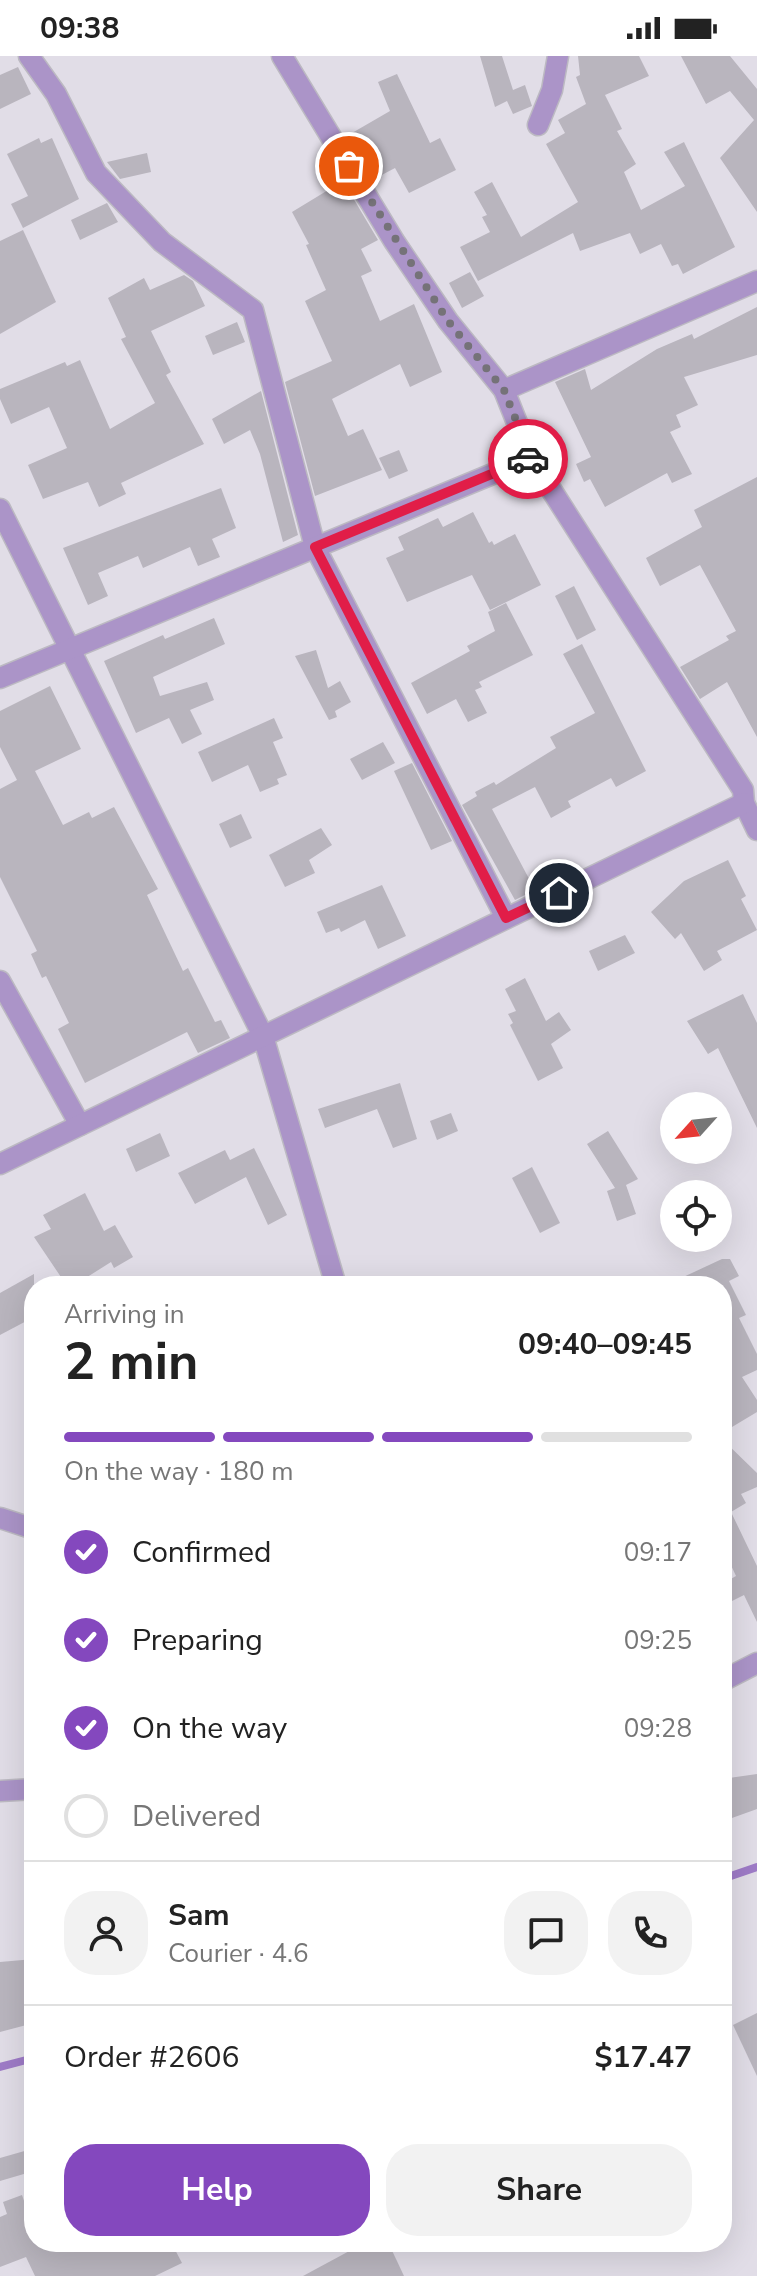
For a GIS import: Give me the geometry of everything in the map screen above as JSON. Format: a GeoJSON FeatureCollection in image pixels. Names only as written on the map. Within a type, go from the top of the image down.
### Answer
{"type":"FeatureCollection","features":[{"type":"Feature","properties":{"kind":"street"},"geometry":{"type":"LineString","coordinates":[[29,56],[56,94],[96,173],[162,242],[253,310],[315,547],[506,918]]}},
{"type":"Feature","properties":{"kind":"street"},"geometry":{"type":"LineString","coordinates":[[282,56],[394,241],[448,321],[504,390],[531,458],[748,792],[757,830]]}},
{"type":"Feature","properties":{"kind":"street"},"geometry":{"type":"LineString","coordinates":[[538,125],[552,90],[558,56]]}},
{"type":"Feature","properties":{"kind":"street"},"geometry":{"type":"LineString","coordinates":[[504,390],[757,281]]}},
{"type":"Feature","properties":{"kind":"street"},"geometry":{"type":"LineString","coordinates":[[0,678],[531,458]]}},
{"type":"Feature","properties":{"kind":"street"},"geometry":{"type":"LineString","coordinates":[[0,509],[263,1036],[333,1276]]}},
{"type":"Feature","properties":{"kind":"street"},"geometry":{"type":"LineString","coordinates":[[0,1164],[506,918],[748,792]]}},
{"type":"Feature","properties":{"kind":"street"},"geometry":{"type":"LineString","coordinates":[[0,981],[80,1125]]}},
{"type":"Feature","properties":{"kind":"street"},"geometry":{"type":"LineString","coordinates":[[0,1518],[24,1526]]}},
{"type":"Feature","properties":{"kind":"street"},"geometry":{"type":"LineString","coordinates":[[732,1676],[757,1663]]}},
{"type":"Feature","properties":{"kind":"street"},"geometry":{"type":"LineString","coordinates":[[0,1791],[24,1790]]}},
{"type":"Feature","properties":{"kind":"building"},"geometry":{"type":"Polygon","coordinates":[[[480,56],[502,56],[513,90],[525,85],[532,106],[513,114],[507,101],[495,107],[480,56]]]}},
{"type":"Feature","properties":{"kind":"building"},"geometry":{"type":"Polygon","coordinates":[[[578,56],[639,56],[649,76],[605,95],[622,129],[617,131],[636,164],[624,172],[641,210],[685,186],[664,152],[684,142],[735,247],[683,274],[678,264],[672,266],[661,244],[640,254],[630,233],[580,251],[573,233],[478,281],[460,247],[490,232],[482,217],[487,215],[474,192],[492,182],[521,237],[578,202],[546,144],[565,133],[558,120],[586,104],[576,77],[580,75],[578,56]]]}},
{"type":"Feature","properties":{"kind":"building"},"geometry":{"type":"Polygon","coordinates":[[[681,56],[730,56],[757,89],[757,212],[720,158],[754,120],[730,91],[706,104],[681,56]]]}},
{"type":"Feature","properties":{"kind":"building"},"geometry":{"type":"Polygon","coordinates":[[[18,67],[31,94],[0,109],[0,75],[18,67]]]}},
{"type":"Feature","properties":{"kind":"building"},"geometry":{"type":"Polygon","coordinates":[[[397,74],[430,143],[440,138],[456,170],[409,193],[395,168],[376,178],[352,133],[390,111],[378,82],[397,74]]]}},
{"type":"Feature","properties":{"kind":"building"},"geometry":{"type":"Polygon","coordinates":[[[39,138],[41,143],[52,138],[79,199],[23,228],[11,204],[28,196],[7,154],[39,138]]]}},
{"type":"Feature","properties":{"kind":"building"},"geometry":{"type":"Polygon","coordinates":[[[147,153],[151,172],[120,179],[107,162],[147,153]]]}},
{"type":"Feature","properties":{"kind":"building"},"geometry":{"type":"Polygon","coordinates":[[[343,181],[378,240],[361,249],[372,271],[361,276],[380,321],[414,304],[442,372],[410,387],[400,364],[332,399],[348,436],[363,429],[382,470],[315,496],[285,382],[332,361],[305,301],[326,290],[306,245],[309,244],[292,212],[343,181]]]}},
{"type":"Feature","properties":{"kind":"building"},"geometry":{"type":"Polygon","coordinates":[[[107,203],[118,222],[80,240],[71,220],[107,203]]]}},
{"type":"Feature","properties":{"kind":"building"},"geometry":{"type":"Polygon","coordinates":[[[23,230],[56,302],[0,334],[0,241],[23,230]]]}},
{"type":"Feature","properties":{"kind":"building"},"geometry":{"type":"Polygon","coordinates":[[[470,272],[484,296],[462,308],[449,283],[470,272]]]}},
{"type":"Feature","properties":{"kind":"building"},"geometry":{"type":"Polygon","coordinates":[[[184,275],[193,281],[205,306],[151,331],[171,372],[166,375],[204,444],[121,483],[126,494],[99,507],[88,482],[43,499],[28,465],[67,448],[49,407],[11,424],[0,399],[0,389],[65,362],[67,366],[80,360],[110,429],[155,403],[121,339],[126,337],[108,298],[144,278],[150,290],[184,275]]]}},
{"type":"Feature","properties":{"kind":"building"},"geometry":{"type":"Polygon","coordinates":[[[757,307],[757,355],[684,377],[698,405],[676,415],[681,427],[670,432],[692,474],[672,483],[667,473],[605,507],[590,479],[584,482],[576,464],[591,457],[555,382],[585,369],[591,390],[657,349],[692,334],[694,339],[757,307]]]}},
{"type":"Feature","properties":{"kind":"building"},"geometry":{"type":"Polygon","coordinates":[[[237,322],[245,342],[213,355],[205,336],[237,322]]]}},
{"type":"Feature","properties":{"kind":"building"},"geometry":{"type":"Polygon","coordinates":[[[261,391],[298,535],[283,542],[260,454],[250,430],[224,444],[212,419],[261,391]]]}},
{"type":"Feature","properties":{"kind":"building"},"geometry":{"type":"Polygon","coordinates":[[[399,450],[408,471],[389,479],[379,458],[399,450]]]}},
{"type":"Feature","properties":{"kind":"building"},"geometry":{"type":"Polygon","coordinates":[[[757,477],[757,737],[727,682],[700,699],[680,667],[729,640],[726,636],[736,631],[700,565],[660,586],[646,558],[702,527],[694,510],[757,477]]]}},
{"type":"Feature","properties":{"kind":"building"},"geometry":{"type":"Polygon","coordinates":[[[221,488],[236,528],[212,539],[220,557],[198,566],[190,547],[143,568],[138,556],[98,573],[108,596],[88,605],[63,548],[221,488]]]}},
{"type":"Feature","properties":{"kind":"building"},"geometry":{"type":"Polygon","coordinates":[[[473,512],[489,543],[492,541],[494,545],[515,534],[541,585],[490,610],[472,575],[407,602],[386,558],[404,550],[398,537],[438,518],[443,527],[473,512]]]}},
{"type":"Feature","properties":{"kind":"building"},"geometry":{"type":"Polygon","coordinates":[[[574,586],[596,630],[577,640],[555,596],[574,586]]]}},
{"type":"Feature","properties":{"kind":"building"},"geometry":{"type":"Polygon","coordinates":[[[506,603],[533,655],[479,682],[482,687],[475,690],[487,713],[468,722],[456,699],[427,714],[411,683],[470,651],[467,646],[495,631],[488,612],[506,603]]]}},
{"type":"Feature","properties":{"kind":"building"},"geometry":{"type":"Polygon","coordinates":[[[214,618],[225,644],[153,677],[160,696],[207,682],[214,700],[190,710],[202,734],[182,744],[169,718],[136,733],[104,661],[163,635],[165,639],[214,618]]]}},
{"type":"Feature","properties":{"kind":"building"},"geometry":{"type":"Polygon","coordinates":[[[582,644],[646,771],[616,787],[611,778],[568,801],[571,807],[551,818],[535,787],[492,809],[535,890],[515,900],[462,805],[477,796],[475,792],[494,782],[496,785],[556,748],[550,737],[595,713],[563,654],[582,644]]]}},
{"type":"Feature","properties":{"kind":"building"},"geometry":{"type":"Polygon","coordinates":[[[316,650],[328,688],[340,681],[351,702],[335,711],[337,717],[329,720],[295,656],[316,650]]]}},
{"type":"Feature","properties":{"kind":"building"},"geometry":{"type":"Polygon","coordinates":[[[50,686],[81,749],[35,771],[63,825],[89,812],[92,818],[114,807],[158,889],[147,895],[183,971],[188,968],[215,1022],[221,1020],[230,1038],[198,1053],[187,1032],[85,1083],[58,1029],[69,1023],[46,976],[42,978],[31,954],[37,951],[0,877],[0,789],[17,780],[0,747],[0,711],[50,686]]]}},
{"type":"Feature","properties":{"kind":"building"},"geometry":{"type":"Polygon","coordinates":[[[274,718],[283,738],[273,742],[287,775],[277,779],[279,784],[260,792],[248,765],[212,782],[198,752],[274,718]]]}},
{"type":"Feature","properties":{"kind":"building"},"geometry":{"type":"Polygon","coordinates":[[[383,742],[395,763],[362,780],[350,759],[383,742]]]}},
{"type":"Feature","properties":{"kind":"building"},"geometry":{"type":"Polygon","coordinates":[[[412,763],[452,841],[431,850],[394,771],[412,763]]]}},
{"type":"Feature","properties":{"kind":"building"},"geometry":{"type":"Polygon","coordinates":[[[241,814],[252,838],[230,848],[219,824],[241,814]]]}},
{"type":"Feature","properties":{"kind":"building"},"geometry":{"type":"Polygon","coordinates":[[[321,828],[332,845],[309,860],[315,873],[285,887],[269,855],[321,828]]]}},
{"type":"Feature","properties":{"kind":"building"},"geometry":{"type":"Polygon","coordinates":[[[728,860],[746,896],[741,899],[757,930],[717,951],[722,960],[704,971],[681,933],[675,939],[651,912],[684,881],[728,860]]]}},
{"type":"Feature","properties":{"kind":"building"},"geometry":{"type":"Polygon","coordinates":[[[382,885],[406,936],[378,949],[365,920],[341,932],[339,928],[326,933],[317,912],[382,885]]]}},
{"type":"Feature","properties":{"kind":"building"},"geometry":{"type":"Polygon","coordinates":[[[625,935],[635,953],[598,971],[589,951],[625,935]]]}},
{"type":"Feature","properties":{"kind":"building"},"geometry":{"type":"Polygon","coordinates":[[[525,978],[546,1021],[559,1012],[571,1030],[551,1044],[563,1068],[538,1081],[510,1025],[513,1023],[508,1014],[516,1011],[505,989],[525,978]]]}},
{"type":"Feature","properties":{"kind":"building"},"geometry":{"type":"Polygon","coordinates":[[[743,994],[757,1023],[757,1128],[718,1048],[708,1054],[687,1021],[743,994]]]}},
{"type":"Feature","properties":{"kind":"building"},"geometry":{"type":"Polygon","coordinates":[[[400,1083],[417,1139],[393,1148],[377,1109],[325,1128],[318,1109],[400,1083]]]}},
{"type":"Feature","properties":{"kind":"building"},"geometry":{"type":"Polygon","coordinates":[[[451,1113],[458,1131],[437,1140],[430,1121],[451,1113]]]}},
{"type":"Feature","properties":{"kind":"building"},"geometry":{"type":"Polygon","coordinates":[[[608,1131],[638,1179],[626,1185],[636,1214],[617,1221],[607,1191],[615,1188],[587,1144],[608,1131]]]}},
{"type":"Feature","properties":{"kind":"building"},"geometry":{"type":"Polygon","coordinates":[[[160,1133],[170,1156],[136,1172],[126,1149],[160,1133]]]}},
{"type":"Feature","properties":{"kind":"building"},"geometry":{"type":"Polygon","coordinates":[[[254,1148],[287,1215],[268,1225],[246,1177],[195,1204],[178,1173],[225,1150],[230,1160],[254,1148]]]}},
{"type":"Feature","properties":{"kind":"building"},"geometry":{"type":"Polygon","coordinates":[[[532,1167],[560,1223],[540,1233],[512,1178],[532,1167]]]}},
{"type":"Feature","properties":{"kind":"building"},"geometry":{"type":"Polygon","coordinates":[[[85,1193],[104,1231],[115,1225],[133,1257],[114,1268],[111,1262],[89,1276],[60,1276],[34,1237],[51,1229],[43,1215],[85,1193]]]}},
{"type":"Feature","properties":{"kind":"building"},"geometry":{"type":"Polygon","coordinates":[[[722,1259],[730,1259],[739,1276],[732,1280],[732,1276],[685,1276],[722,1259]]]}},
{"type":"Feature","properties":{"kind":"building"},"geometry":{"type":"Polygon","coordinates":[[[24,1280],[24,1322],[0,1335],[0,1293],[24,1280]]]}},
{"type":"Feature","properties":{"kind":"building"},"geometry":{"type":"Polygon","coordinates":[[[732,1287],[746,1315],[739,1318],[757,1354],[757,1370],[742,1377],[757,1400],[757,1412],[732,1427],[732,1287]]]}},
{"type":"Feature","properties":{"kind":"building"},"geometry":{"type":"Polygon","coordinates":[[[732,1449],[757,1473],[757,1487],[741,1494],[746,1503],[732,1511],[732,1449]]]}},
{"type":"Feature","properties":{"kind":"building"},"geometry":{"type":"Polygon","coordinates":[[[732,1514],[757,1566],[757,1622],[744,1595],[732,1601],[732,1578],[736,1576],[732,1567],[732,1514]]]}},
{"type":"Feature","properties":{"kind":"building"},"geometry":{"type":"Polygon","coordinates":[[[757,1774],[757,1809],[732,1818],[732,1778],[757,1774]]]}},
{"type":"Feature","properties":{"kind":"building"},"geometry":{"type":"Polygon","coordinates":[[[24,1960],[24,2026],[0,2032],[0,1962],[24,1960]]]}},
{"type":"Feature","properties":{"kind":"building"},"geometry":{"type":"Polygon","coordinates":[[[757,2013],[757,2076],[733,2025],[757,2013]]]}},
{"type":"Feature","properties":{"kind":"building"},"geometry":{"type":"Polygon","coordinates":[[[24,2151],[24,2174],[0,2181],[0,2158],[24,2151]]]}},
{"type":"Feature","properties":{"kind":"building"},"geometry":{"type":"Polygon","coordinates":[[[22,2195],[24,2252],[176,2252],[182,2263],[155,2276],[35,2276],[26,2257],[0,2267],[0,2217],[7,2214],[3,2202],[22,2195]]]}},
{"type":"Feature","properties":{"kind":"building"},"geometry":{"type":"Polygon","coordinates":[[[347,2252],[393,2252],[404,2276],[303,2276],[347,2252]]]}},
{"type":"Feature","properties":{"kind":"waterway"},"geometry":{"type":"LineString","coordinates":[[732,1876],[757,1867]]}},
{"type":"Feature","properties":{"kind":"waterway"},"geometry":{"type":"LineString","coordinates":[[0,2067],[24,2061]]}},
{"type":"Feature","properties":{"kind":"way so far"},"geometry":{"type":"LineString","coordinates":[[349,166],[394,241],[448,321],[504,390],[531,458],[528,459]]}},
{"type":"Feature","properties":{"kind":"route"},"geometry":{"type":"LineString","coordinates":[[528,459],[315,547],[506,918],[559,893]]}}]}
